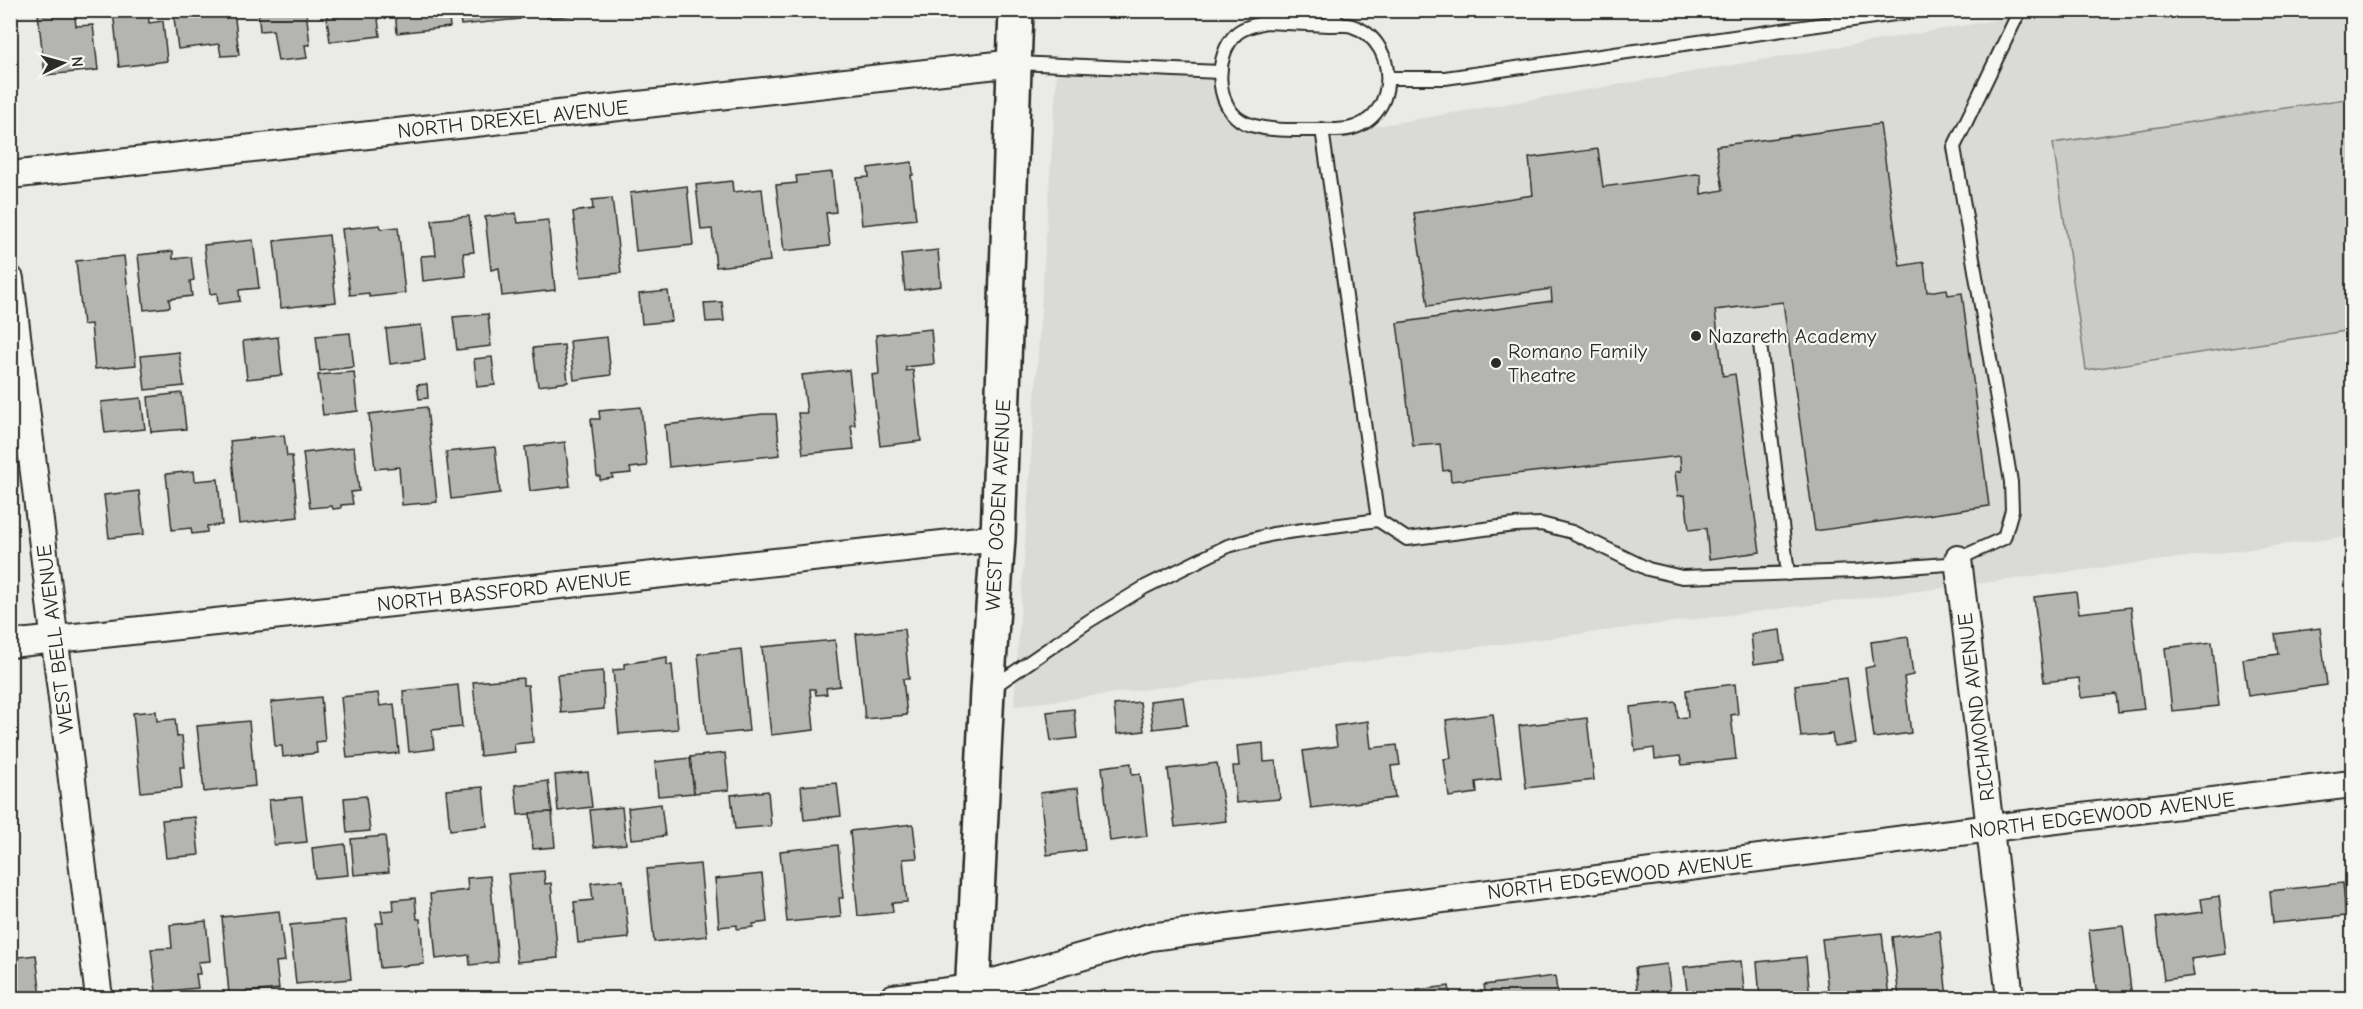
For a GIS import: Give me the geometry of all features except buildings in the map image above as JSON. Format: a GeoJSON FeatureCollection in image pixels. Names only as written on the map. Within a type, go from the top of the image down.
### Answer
{"type":"FeatureCollection","features":[{"type":"Feature","properties":{"kind":"main road","name":"WEST OGDEN AVENUE"},"geometry":{"type":"LineString","coordinates":[[972,993],[987,691],[998,538],[1016,10]]}},
{"type":"Feature","properties":{"kind":"street","name":"NORTH DREXEL AVENUE"},"geometry":{"type":"LineString","coordinates":[[10,175],[1015,63]]}},
{"type":"Feature","properties":{"kind":"street","name":"WEST BELL AVENUE"},"geometry":{"type":"LineString","coordinates":[[10,279],[99,999]]}},
{"type":"Feature","properties":{"kind":"street","name":"NORTH BASSFORD AVENUE"},"geometry":{"type":"LineString","coordinates":[[10,644],[998,538]]}},
{"type":"Feature","properties":{"kind":"street","name":"RICHMOND AVENUE"},"geometry":{"type":"LineString","coordinates":[[1958,559],[2010,999]]}},
{"type":"Feature","properties":{"kind":"street","name":"NORTH EDGEWOOD AVENUE"},"geometry":{"type":"LineString","coordinates":[[893,999],[972,993],[1150,937],[1990,828],[2352,784]]}},
{"type":"Feature","properties":{"kind":"lane"},"geometry":{"type":"LineString","coordinates":[[1326,10],[1341,25]]}},
{"type":"Feature","properties":{"kind":"lane"},"geometry":{"type":"LineString","coordinates":[[1388,78],[1445,78],[1923,10]]}},
{"type":"Feature","properties":{"kind":"lane"},"geometry":{"type":"LineString","coordinates":[[987,691],[1089,621],[1145,587],[1228,546],[1273,534],[1378,520],[1407,539],[1515,525],[1541,524],[1572,532],[1648,569],[1682,577],[1788,574],[1947,564],[2004,538],[2012,510],[2011,482],[1954,147],[2020,10]]}},
{"type":"Feature","properties":{"kind":"lane"},"geometry":{"type":"LineString","coordinates":[[1265,22],[1341,25],[1352,26],[1366,34],[1376,44],[1384,59],[1388,78],[1386,98],[1376,113],[1364,123],[1346,130],[1258,128],[1240,121],[1229,109],[1221,91],[1220,72],[1227,50],[1236,34],[1249,26],[1265,22]]}},
{"type":"Feature","properties":{"kind":"lane"},"geometry":{"type":"LineString","coordinates":[[1015,63],[1220,72]]}},
{"type":"Feature","properties":{"kind":"lane"},"geometry":{"type":"LineString","coordinates":[[1322,129],[1378,520]]}},
{"type":"Feature","properties":{"kind":"lane"},"geometry":{"type":"LineString","coordinates":[[1760,344],[1788,574]]}},
{"type":"Feature","properties":{"kind":"shaded area","name":"Nazareth Academy"},"geometry":{"type":"Polygon","coordinates":[[[2049,11],[2352,11],[2352,536],[1014,706],[1057,73],[1215,80],[1217,99],[1224,114],[1237,127],[1256,133],[1351,136],[1371,127],[2049,11]]]}},
{"type":"Feature","properties":{"kind":"shaded area"},"geometry":{"type":"Polygon","coordinates":[[[2352,98],[2352,330],[2086,370],[2053,143],[2352,98]]]}},
{"type":"Feature","properties":{"kind":"place","name":"Nazareth Academy"},"geometry":{"type":"Point","coordinates":[1696,336]}},
{"type":"Feature","properties":{"kind":"place","name":"Romano Family Theatre"},"geometry":{"type":"Point","coordinates":[1496,363]}}]}
